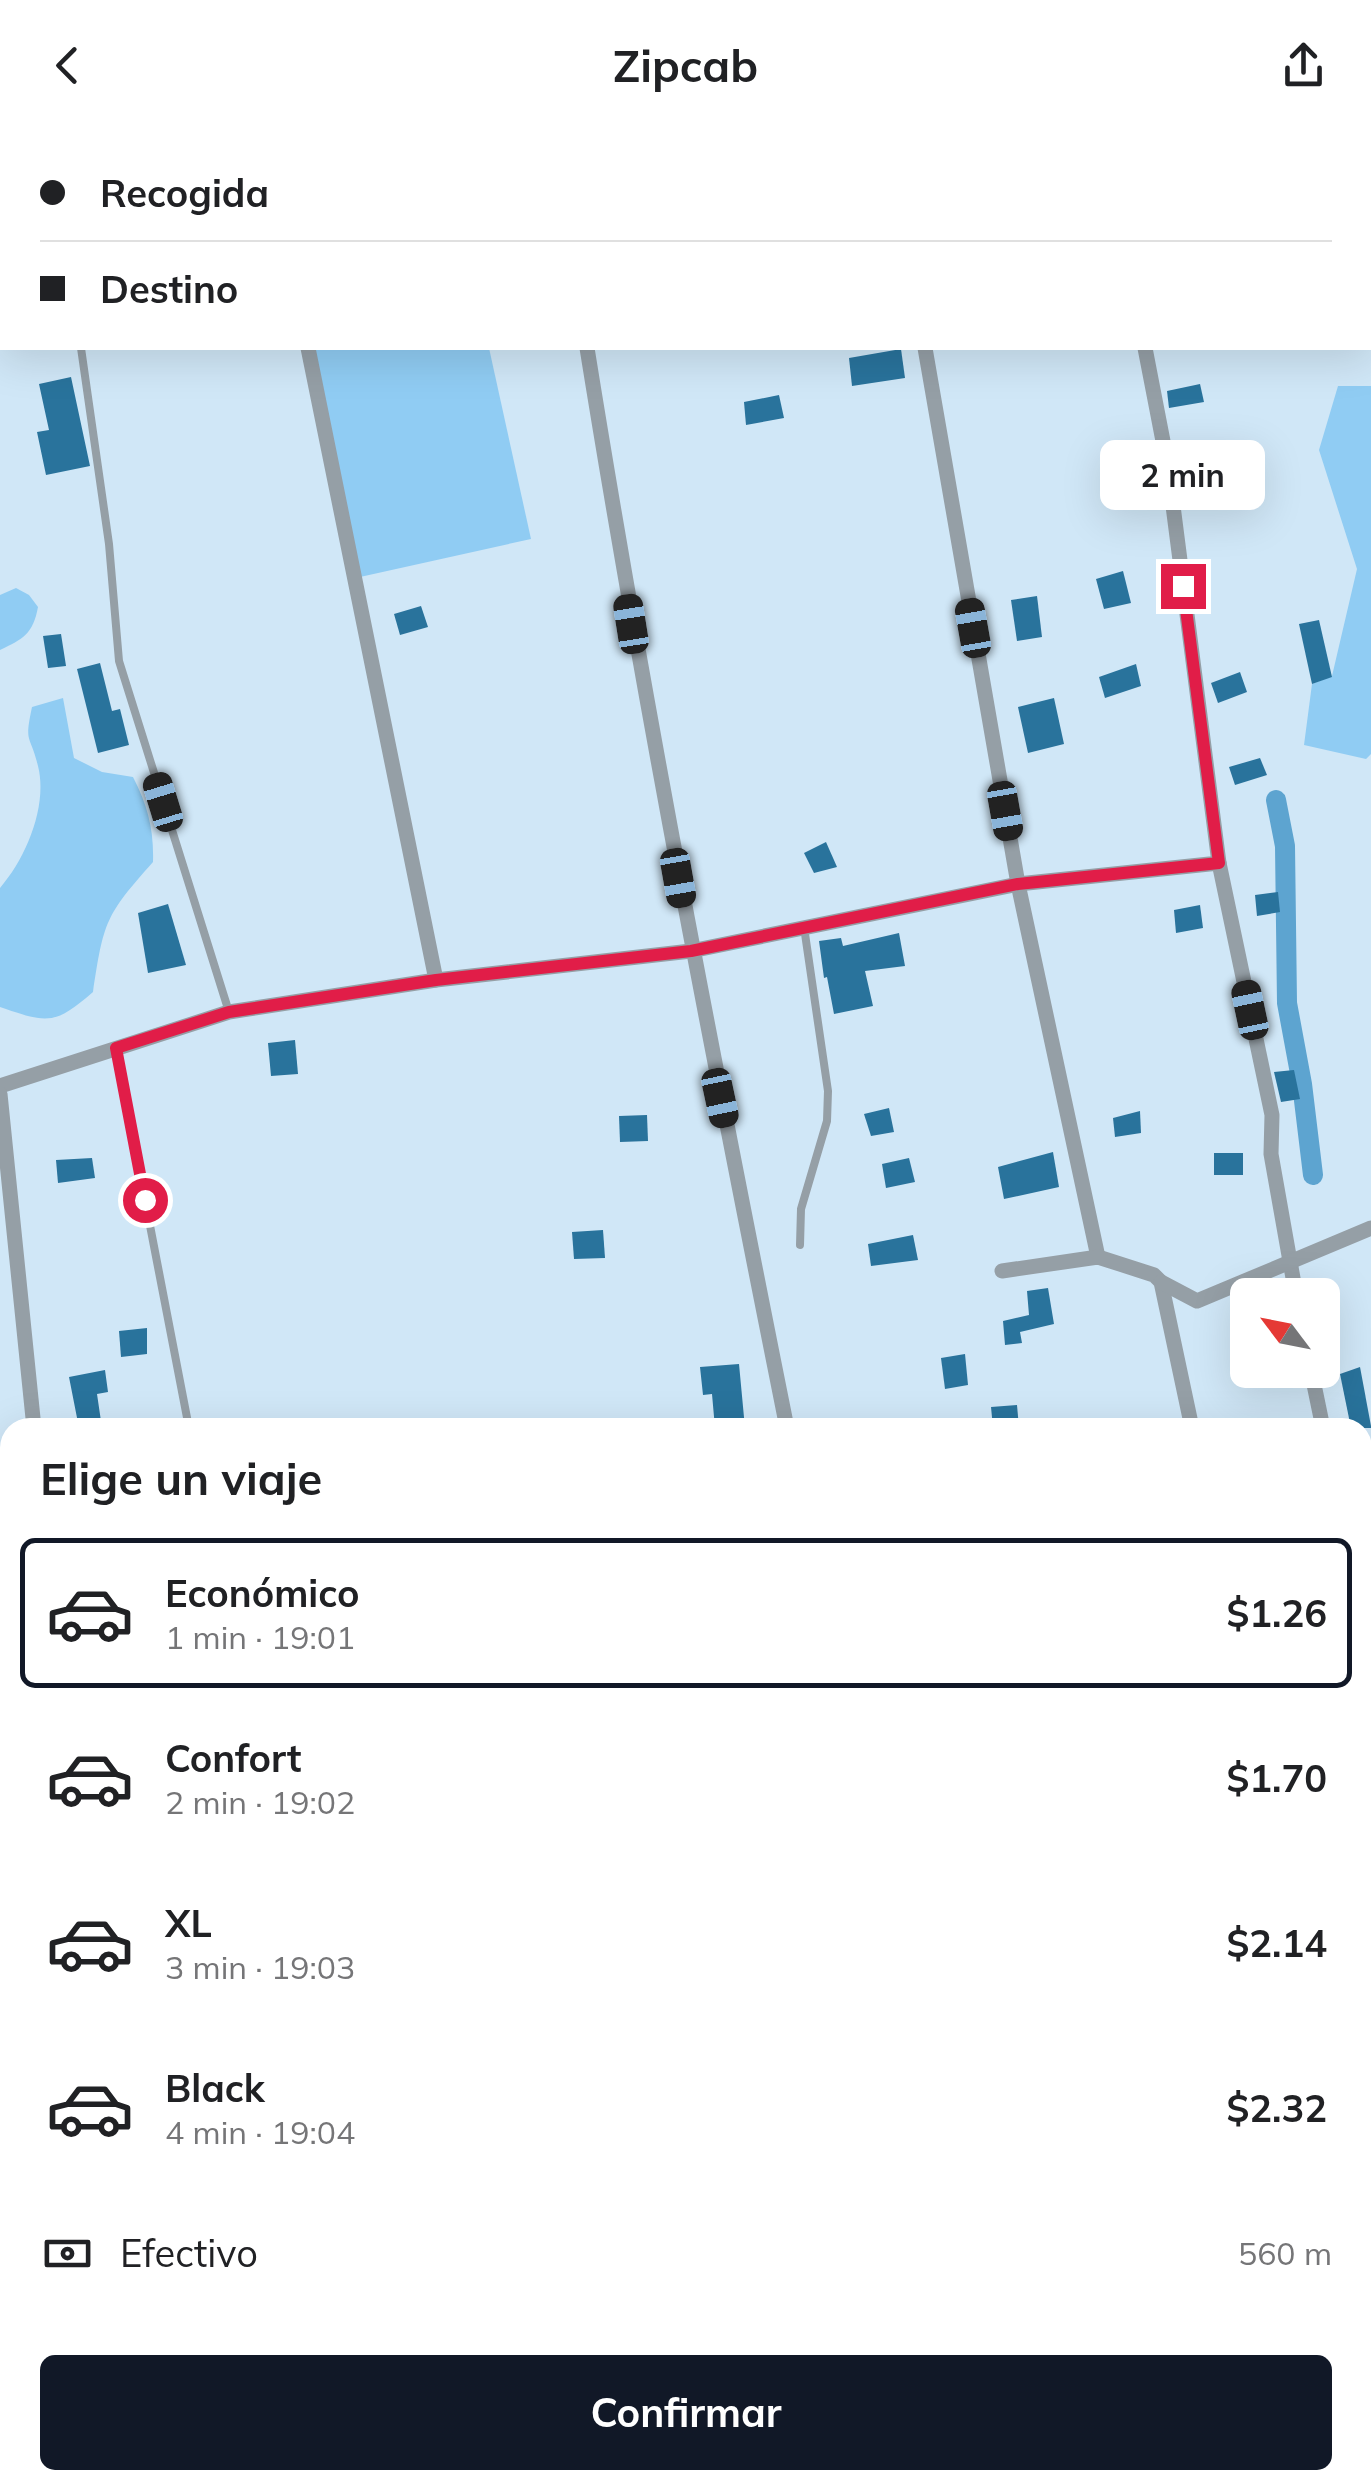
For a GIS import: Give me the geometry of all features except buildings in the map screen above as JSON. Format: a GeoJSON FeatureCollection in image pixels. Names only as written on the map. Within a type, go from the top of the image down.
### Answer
{"type":"FeatureCollection","features":[{"type":"Feature","properties":{"kind":"street"},"geometry":{"type":"LineString","coordinates":[[308,350],[436,980]]}},
{"type":"Feature","properties":{"kind":"street"},"geometry":{"type":"LineString","coordinates":[[587,350],[631,624],[691,951],[785,1418]]}},
{"type":"Feature","properties":{"kind":"street"},"geometry":{"type":"LineString","coordinates":[[926,350],[1018,884],[1098,1257]]}},
{"type":"Feature","properties":{"kind":"street"},"geometry":{"type":"LineString","coordinates":[[1145,350],[1168,467],[1219,863],[1272,1115],[1270,1154],[1293,1278]]}},
{"type":"Feature","properties":{"kind":"street"},"geometry":{"type":"LineString","coordinates":[[0,1086],[229,1012],[436,980],[691,951],[1018,884],[1219,863]]}},
{"type":"Feature","properties":{"kind":"street"},"geometry":{"type":"LineString","coordinates":[[0,1094],[33,1418]]}},
{"type":"Feature","properties":{"kind":"street"},"geometry":{"type":"LineString","coordinates":[[1002,1271],[1098,1257],[1122,1262],[1197,1300],[1371,1228]]}},
{"type":"Feature","properties":{"kind":"street"},"geometry":{"type":"LineString","coordinates":[[1161,1282],[1190,1418]]}},
{"type":"Feature","properties":{"kind":"street"},"geometry":{"type":"LineString","coordinates":[[1315,1388],[1321,1418]]}},
{"type":"Feature","properties":{"kind":"lane"},"geometry":{"type":"LineString","coordinates":[[81,350],[109,544],[119,661],[229,1012]]}},
{"type":"Feature","properties":{"kind":"lane"},"geometry":{"type":"LineString","coordinates":[[800,1245],[801,1209],[826,1121],[828,1091],[804,927]]}},
{"type":"Feature","properties":{"kind":"lane"},"geometry":{"type":"LineString","coordinates":[[116,1048],[187,1418]]}},
{"type":"Feature","properties":{"kind":"shaded area"},"geometry":{"type":"Polygon","coordinates":[[[310,350],[489,350],[531,539],[360,577],[310,350]]]}},
{"type":"Feature","properties":{"kind":"shaded area"},"geometry":{"type":"Polygon","coordinates":[[[1338,386],[1371,386],[1371,754],[1366,759],[1304,745],[1312,684],[1332,676],[1357,569],[1319,450],[1338,386]]]}},
{"type":"Feature","properties":{"kind":"shaded area"},"geometry":{"type":"Polygon","coordinates":[[[16,588],[29,595],[38,607],[36,616],[26,634],[0,650],[0,595],[16,588]]]}},
{"type":"Feature","properties":{"kind":"shaded area"},"geometry":{"type":"Polygon","coordinates":[[[63,698],[74,758],[102,772],[133,777],[149,818],[153,862],[109,921],[93,992],[59,1016],[40,1018],[0,1007],[0,888],[26,847],[40,798],[38,766],[28,734],[32,707],[63,698]]]}},
{"type":"Feature","properties":{"kind":"waterway"},"geometry":{"type":"LineString","coordinates":[[1276,800],[1285,846],[1287,1003],[1313,1175]]}},
{"type":"Feature","properties":{"kind":"route"},"geometry":{"type":"LineString","coordinates":[[145,1200],[116,1048],[229,1012],[436,980],[691,951],[1018,884],[1219,863],[1183,586]]}}]}
